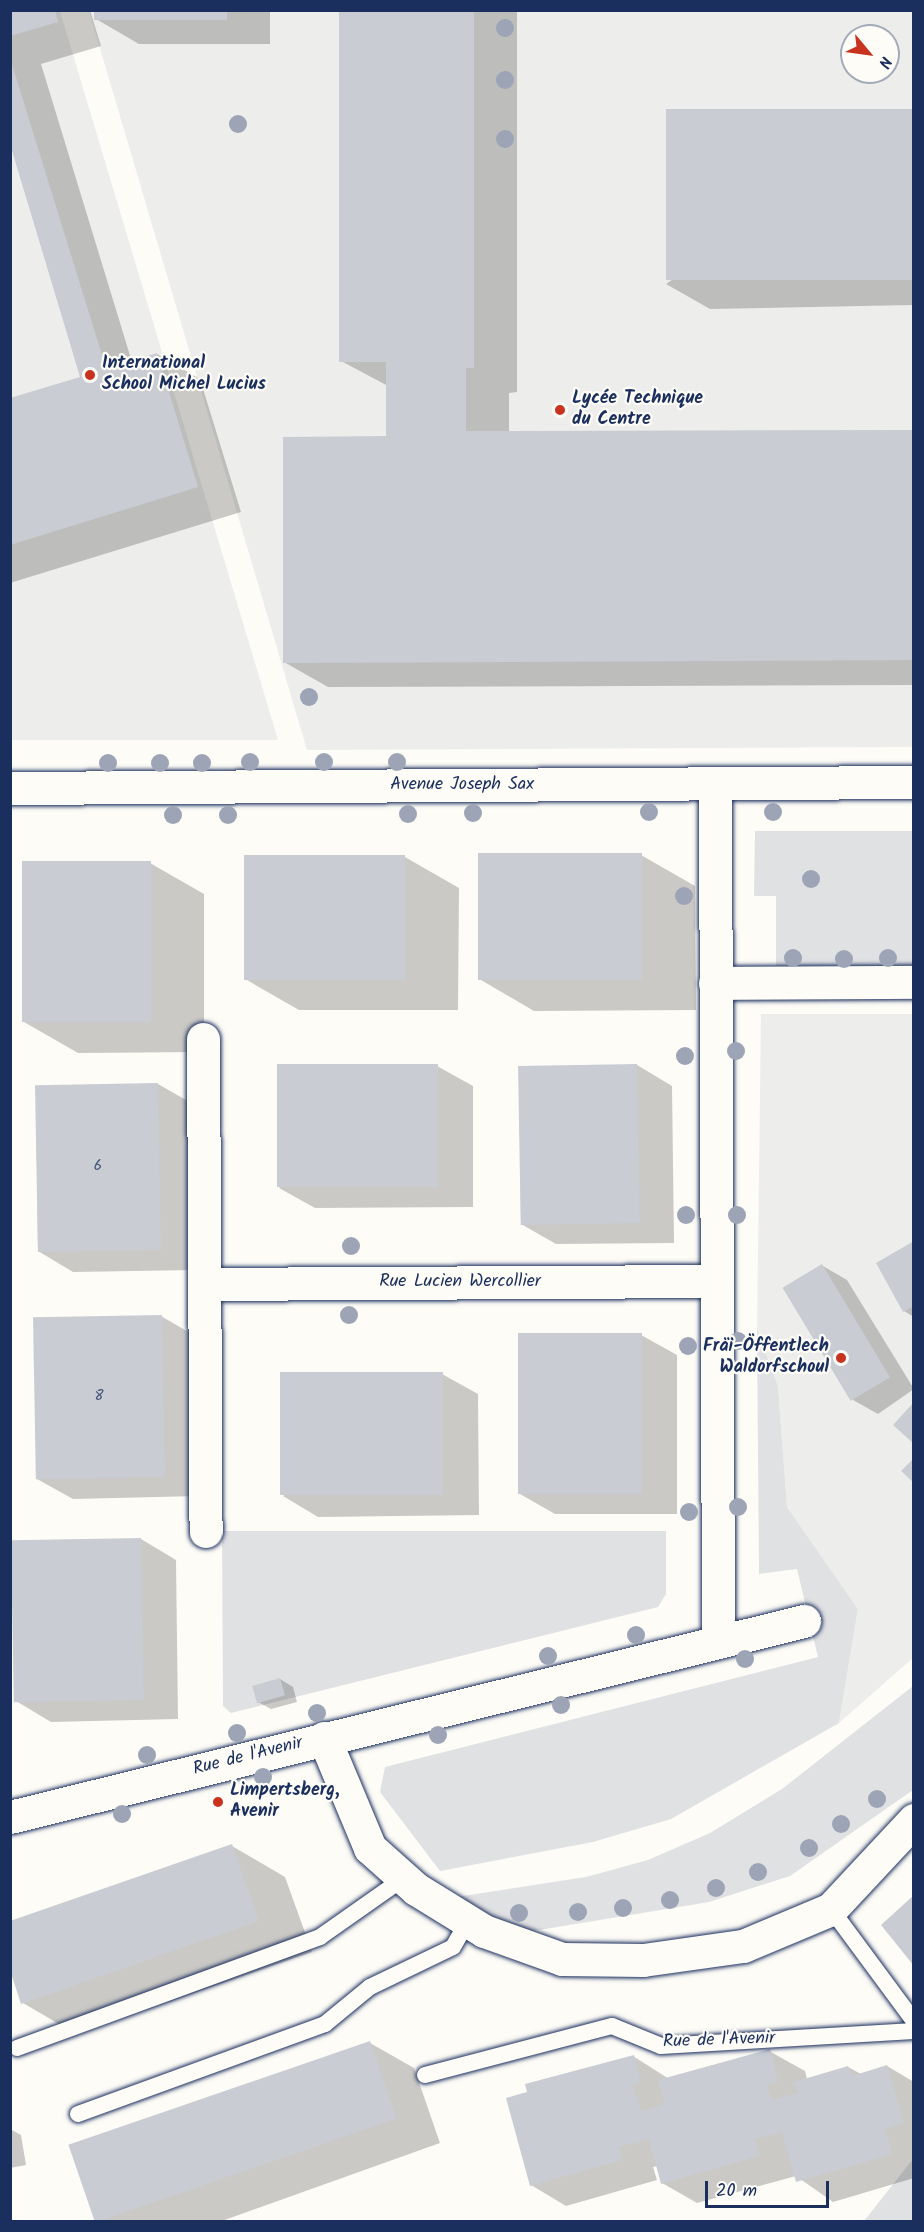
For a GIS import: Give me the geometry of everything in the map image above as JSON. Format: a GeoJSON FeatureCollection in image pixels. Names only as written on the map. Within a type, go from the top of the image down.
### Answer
{"type":"FeatureCollection","features":[{"type":"Feature","properties":{"kind":"street","name":"Avenue Joseph Sax"},"geometry":{"type":"LineString","coordinates":[[10,788],[914,782]]}},
{"type":"Feature","properties":{"kind":"street"},"geometry":{"type":"LineString","coordinates":[[715,783],[718,1642]]}},
{"type":"Feature","properties":{"kind":"street"},"geometry":{"type":"LineString","coordinates":[[716,983],[914,982]]}},
{"type":"Feature","properties":{"kind":"street"},"geometry":{"type":"LineString","coordinates":[[203,1040],[206,1531]]}},
{"type":"Feature","properties":{"kind":"street","name":"Rue Lucien Wercollier"},"geometry":{"type":"LineString","coordinates":[[204,1284],[716,1281]]}},
{"type":"Feature","properties":{"kind":"street"},"geometry":{"type":"LineString","coordinates":[[324,1738],[804,1622]]}},
{"type":"Feature","properties":{"kind":"street","name":"Rue de l'Avenir"},"geometry":{"type":"LineString","coordinates":[[10,1817],[324,1738],[370,1848],[405,1878],[468,1921],[561,1959],[643,1960],[743,1946],[831,1909],[914,1820]]}},
{"type":"Feature","properties":{"kind":"lane"},"geometry":{"type":"LineString","coordinates":[[17,2048],[320,1937],[405,1878]]}},
{"type":"Feature","properties":{"kind":"lane"},"geometry":{"type":"LineString","coordinates":[[831,1909],[914,2021]]}},
{"type":"Feature","properties":{"kind":"lane"},"geometry":{"type":"LineString","coordinates":[[78,2114],[325,2024],[370,1987],[453,1947],[468,1921]]}},
{"type":"Feature","properties":{"kind":"lane","name":"Rue de l'Avenir"},"geometry":{"type":"LineString","coordinates":[[425,2075],[612,2026],[661,2046],[914,2031]]}},
{"type":"Feature","properties":{"kind":"shaded area","name":"International School Michel Lucius"},"geometry":{"type":"Polygon","coordinates":[[[11,11],[60,11],[278,740],[11,740],[11,11]]]}},
{"type":"Feature","properties":{"kind":"shaded area","name":"Lycée Technique du Centre"},"geometry":{"type":"Polygon","coordinates":[[[89,11],[913,11],[913,747],[307,750],[89,11]]]}},
{"type":"Feature","properties":{"kind":"shaded area"},"geometry":{"type":"Polygon","coordinates":[[[755,831],[913,831],[913,967],[776,967],[776,896],[754,896],[755,831]]]}},
{"type":"Feature","properties":{"kind":"shaded area","name":"Fräi-Öffentlech Waldorfschoul"},"geometry":{"type":"Polygon","coordinates":[[[761,1014],[913,1014],[913,1658],[839,1723],[858,1609],[787,1507],[778,1386],[757,1329],[761,1014]]]}},
{"type":"Feature","properties":{"kind":"shaded area"},"geometry":{"type":"Polygon","coordinates":[[[757,1329],[778,1386],[787,1507],[858,1609],[839,1723],[671,1819],[593,1842],[440,1871],[380,1792],[385,1767],[818,1657],[797,1569],[759,1574],[757,1329]]]}},
{"type":"Feature","properties":{"kind":"shaded area"},"geometry":{"type":"Polygon","coordinates":[[[222,1531],[666,1531],[666,1594],[658,1607],[231,1713],[223,1706],[222,1531]]]}},
{"type":"Feature","properties":{"kind":"shaded area"},"geometry":{"type":"Polygon","coordinates":[[[913,1686],[913,1790],[790,1876],[709,1902],[533,1931],[493,1919],[457,1897],[586,1877],[648,1860],[710,1833],[782,1789],[913,1686]]]}},
{"type":"Feature","properties":{"kind":"shaded area"},"geometry":{"type":"Polygon","coordinates":[[[913,2159],[913,2221],[864,2221],[913,2159]]]}},
{"type":"Feature","properties":{"kind":"building"},"geometry":{"type":"Polygon","coordinates":[[[10,10],[55,10],[58,22],[10,36],[10,10]]]}},
{"type":"Feature","properties":{"kind":"building"},"geometry":{"type":"Polygon","coordinates":[[[94,10],[227,10],[227,20],[94,20],[94,10]]]}},
{"type":"Feature","properties":{"kind":"building"},"geometry":{"type":"Polygon","coordinates":[[[339,10],[474,10],[474,368],[466,368],[466,431],[914,430],[914,660],[283,663],[283,437],[386,436],[386,362],[339,362],[339,10]]]}},
{"type":"Feature","properties":{"kind":"building"},"geometry":{"type":"Polygon","coordinates":[[[10,58],[106,368],[157,353],[198,487],[10,545],[10,398],[80,377],[10,144],[10,58]]]}},
{"type":"Feature","properties":{"kind":"building"},"geometry":{"type":"Polygon","coordinates":[[[666,109],[914,109],[914,280],[666,280],[666,109]]]}},
{"type":"Feature","properties":{"kind":"building"},"geometry":{"type":"Polygon","coordinates":[[[478,853],[642,853],[642,980],[478,980],[478,853]]]}},
{"type":"Feature","properties":{"kind":"building"},"geometry":{"type":"Polygon","coordinates":[[[244,855],[405,855],[405,980],[244,980],[244,855]]]}},
{"type":"Feature","properties":{"kind":"building"},"geometry":{"type":"Polygon","coordinates":[[[22,861],[151,861],[151,1022],[22,1022],[22,861]]]}},
{"type":"Feature","properties":{"kind":"building"},"geometry":{"type":"Polygon","coordinates":[[[277,1064],[438,1064],[438,1187],[277,1187],[277,1064]]]}},
{"type":"Feature","properties":{"kind":"building"},"geometry":{"type":"Polygon","coordinates":[[[637,1064],[640,1223],[521,1225],[518,1066],[637,1064]]]}},
{"type":"Feature","properties":{"kind":"building"},"geometry":{"type":"Polygon","coordinates":[[[158,1083],[161,1250],[38,1252],[35,1085],[158,1083]]]}},
{"type":"Feature","properties":{"kind":"building"},"geometry":{"type":"Polygon","coordinates":[[[914,1241],[914,1306],[903,1312],[876,1263],[914,1241]]]}},
{"type":"Feature","properties":{"kind":"building"},"geometry":{"type":"Polygon","coordinates":[[[822,1264],[890,1377],[851,1401],[783,1288],[822,1264]]]}},
{"type":"Feature","properties":{"kind":"building"},"geometry":{"type":"Polygon","coordinates":[[[162,1315],[165,1477],[36,1479],[33,1317],[162,1315]]]}},
{"type":"Feature","properties":{"kind":"building"},"geometry":{"type":"Polygon","coordinates":[[[518,1333],[642,1333],[642,1494],[518,1494],[518,1333]]]}},
{"type":"Feature","properties":{"kind":"building"},"geometry":{"type":"Polygon","coordinates":[[[280,1372],[443,1372],[443,1495],[280,1495],[280,1372]]]}},
{"type":"Feature","properties":{"kind":"building"},"geometry":{"type":"Polygon","coordinates":[[[914,1402],[914,1444],[893,1425],[914,1402]]]}},
{"type":"Feature","properties":{"kind":"building"},"geometry":{"type":"Polygon","coordinates":[[[914,1458],[914,1483],[901,1471],[914,1458]]]}},
{"type":"Feature","properties":{"kind":"building"},"geometry":{"type":"Polygon","coordinates":[[[141,1538],[144,1700],[14,1702],[11,1540],[141,1538]]]}},
{"type":"Feature","properties":{"kind":"building"},"geometry":{"type":"Polygon","coordinates":[[[280,1678],[285,1695],[257,1703],[252,1686],[280,1678]]]}},
{"type":"Feature","properties":{"kind":"building"},"geometry":{"type":"Polygon","coordinates":[[[232,1844],[259,1921],[21,2004],[10,1970],[10,1921],[232,1844]]]}},
{"type":"Feature","properties":{"kind":"building"},"geometry":{"type":"Polygon","coordinates":[[[914,1895],[914,1966],[881,1925],[914,1895]]]}},
{"type":"Feature","properties":{"kind":"building"},"geometry":{"type":"Polygon","coordinates":[[[370,2041],[397,2119],[96,2222],[68,2145],[370,2041]]]}},
{"type":"Feature","properties":{"kind":"building"},"geometry":{"type":"Polygon","coordinates":[[[770,2049],[778,2082],[767,2085],[772,2100],[798,2093],[794,2082],[848,2066],[852,2076],[887,2065],[904,2123],[885,2129],[892,2154],[796,2182],[782,2132],[755,2139],[759,2156],[661,2184],[649,2139],[619,2147],[622,2160],[530,2186],[506,2098],[527,2092],[525,2084],[634,2055],[641,2082],[633,2085],[641,2111],[665,2104],[658,2080],[770,2049]]]}},
{"type":"Feature","properties":{"kind":"place","name":"International School Michel Lucius"},"geometry":{"type":"Point","coordinates":[90,375]}},
{"type":"Feature","properties":{"kind":"place","name":"Lycée Technique du Centre"},"geometry":{"type":"Point","coordinates":[560,410]}},
{"type":"Feature","properties":{"kind":"place","name":"Fräi-Öffentlech Waldorfschoul"},"geometry":{"type":"Point","coordinates":[841,1358]}},
{"type":"Feature","properties":{"kind":"place","name":"Limpertsberg, Avenir"},"geometry":{"type":"Point","coordinates":[218,1802]}}]}
